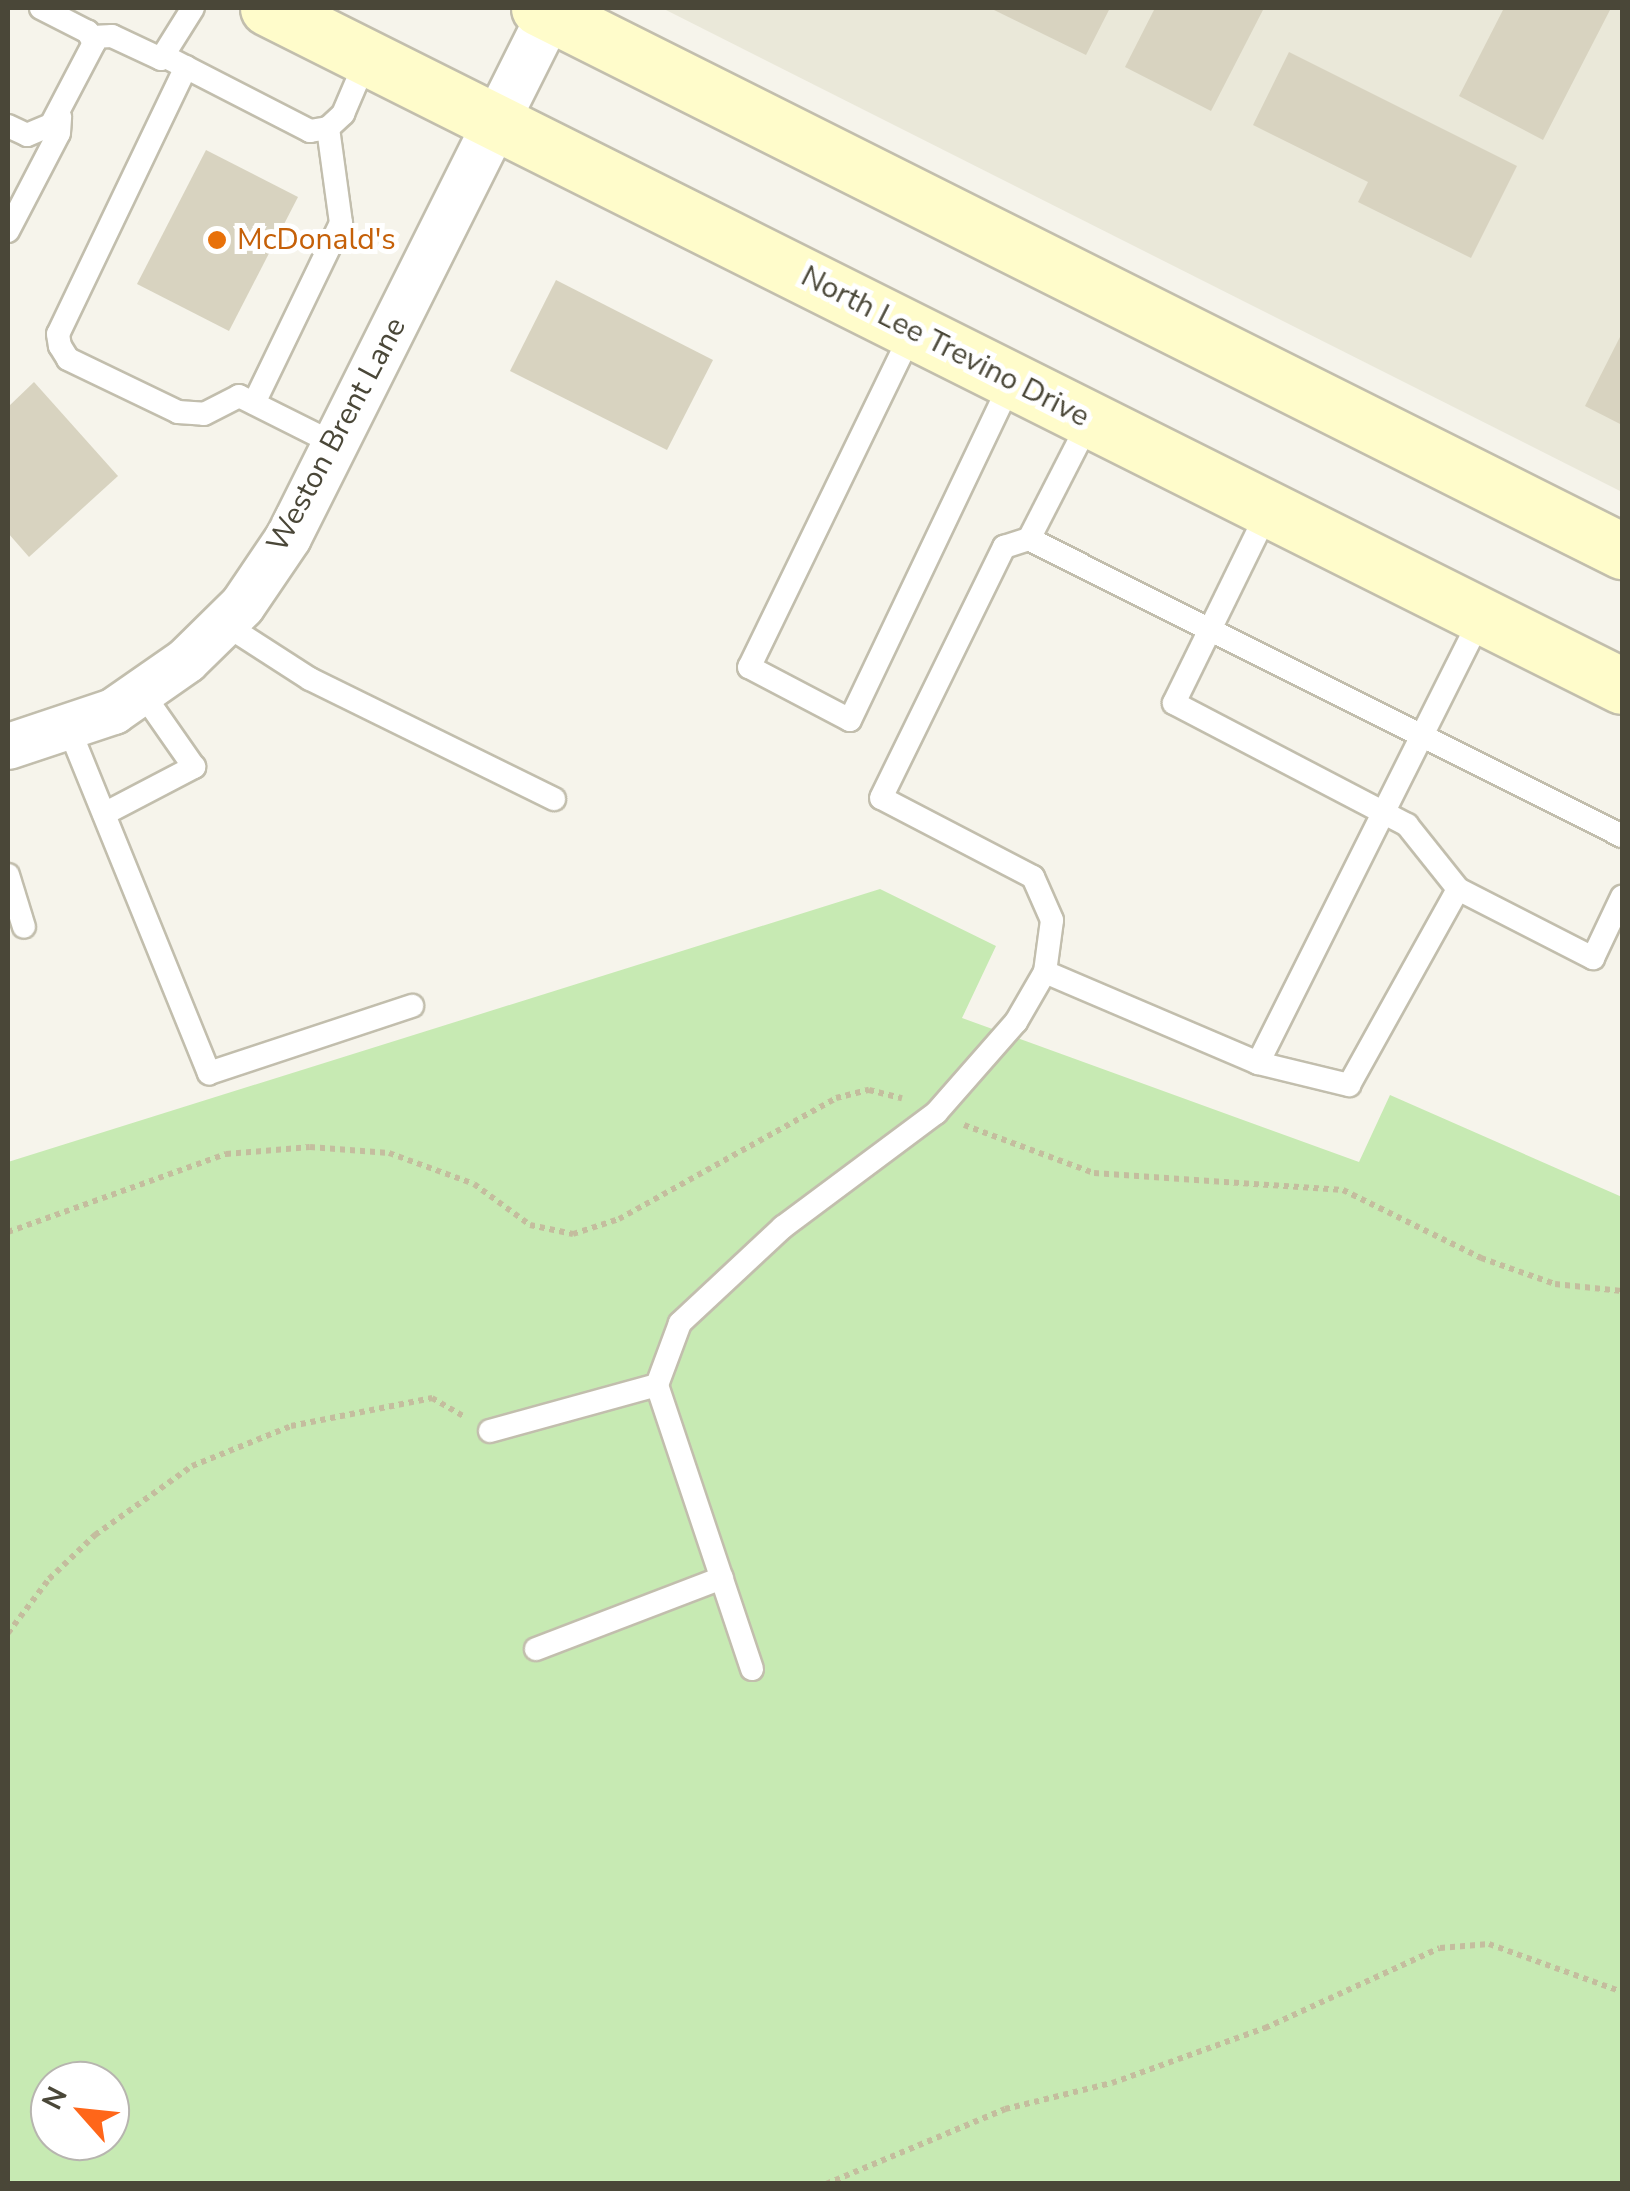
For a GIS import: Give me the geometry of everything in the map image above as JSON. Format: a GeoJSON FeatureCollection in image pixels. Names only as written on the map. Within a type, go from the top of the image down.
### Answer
{"type":"FeatureCollection","features":[{"type":"Feature","properties":{"kind":"main road","name":"North Lee Trevino Drive"},"geometry":{"type":"LineString","coordinates":[[268,8],[1622,686]]}},
{"type":"Feature","properties":{"kind":"main road"},"geometry":{"type":"LineString","coordinates":[[544,10],[1622,551]]}},
{"type":"Feature","properties":{"kind":"street","name":"Weston Brent Lane"},"geometry":{"type":"LineString","coordinates":[[8,746],[113,710],[141,691],[224,623],[288,537],[496,124],[544,10]]}},
{"type":"Feature","properties":{"kind":"lane"},"geometry":{"type":"LineString","coordinates":[[40,8],[92,36],[112,36],[176,62],[310,131],[328,128],[343,114],[367,58]]}},
{"type":"Feature","properties":{"kind":"lane"},"geometry":{"type":"LineString","coordinates":[[193,8],[176,62],[58,334],[60,346],[68,359],[178,412],[204,414],[239,396],[335,444]]}},
{"type":"Feature","properties":{"kind":"lane"},"geometry":{"type":"LineString","coordinates":[[8,126],[39,135],[60,110],[92,36]]}},
{"type":"Feature","properties":{"kind":"lane"},"geometry":{"type":"LineString","coordinates":[[8,231],[59,133],[60,110]]}},
{"type":"Feature","properties":{"kind":"lane"},"geometry":{"type":"LineString","coordinates":[[254,403],[341,223],[328,128]]}},
{"type":"Feature","properties":{"kind":"lane"},"geometry":{"type":"LineString","coordinates":[[913,330],[749,668],[850,720],[1012,380]]}},
{"type":"Feature","properties":{"kind":"lane"},"geometry":{"type":"LineString","coordinates":[[1030,539],[1090,420]]}},
{"type":"Feature","properties":{"kind":"lane"},"geometry":{"type":"LineString","coordinates":[[1269,510],[1174,703],[1407,825],[1458,889],[1593,958],[1622,897]]}},
{"type":"Feature","properties":{"kind":"lane"},"geometry":{"type":"LineString","coordinates":[[752,1669],[657,1385],[680,1322],[783,1227],[936,1114],[1016,1022],[1045,972],[1052,920],[1034,877],[880,798],[1004,547],[1030,539],[1622,836]]}},
{"type":"Feature","properties":{"kind":"lane"},"geometry":{"type":"LineString","coordinates":[[1258,1062],[1482,616]]}},
{"type":"Feature","properties":{"kind":"lane"},"geometry":{"type":"LineString","coordinates":[[224,623],[310,679],[554,799]]}},
{"type":"Feature","properties":{"kind":"lane"},"geometry":{"type":"LineString","coordinates":[[104,814],[194,767],[141,691]]}},
{"type":"Feature","properties":{"kind":"lane"},"geometry":{"type":"LineString","coordinates":[[68,726],[209,1073],[412,1006]]}},
{"type":"Feature","properties":{"kind":"lane"},"geometry":{"type":"LineString","coordinates":[[8,875],[24,928]]}},
{"type":"Feature","properties":{"kind":"lane"},"geometry":{"type":"LineString","coordinates":[[1045,972],[1258,1062],[1349,1085],[1458,889]]}},
{"type":"Feature","properties":{"kind":"lane"},"geometry":{"type":"LineString","coordinates":[[490,1432],[657,1385]]}},
{"type":"Feature","properties":{"kind":"lane"},"geometry":{"type":"LineString","coordinates":[[536,1649],[722,1578]]}},
{"type":"Feature","properties":{"kind":"path"},"geometry":{"type":"LineString","coordinates":[[8,1633],[49,1579],[95,1536],[192,1466],[291,1426],[432,1398],[490,1432]]}},
{"type":"Feature","properties":{"kind":"path"},"geometry":{"type":"LineString","coordinates":[[826,2184],[1005,2109],[1112,2083],[1265,2028],[1440,1948],[1490,1944],[1622,1992]]}},
{"type":"Feature","properties":{"kind":"shaded area"},"geometry":{"type":"Polygon","coordinates":[[[662,8],[1622,8],[1622,492],[662,8]]]}},
{"type":"Feature","properties":{"kind":"green space"},"geometry":{"type":"Polygon","coordinates":[[[880,889],[996,946],[962,1018],[1359,1162],[1390,1095],[1622,1197],[1622,2183],[8,2183],[8,1162],[880,889]]]}},
{"type":"Feature","properties":{"kind":"building"},"geometry":{"type":"Polygon","coordinates":[[[990,8],[1110,8],[1086,55],[990,8]]]}},
{"type":"Feature","properties":{"kind":"building"},"geometry":{"type":"Polygon","coordinates":[[[1155,8],[1264,8],[1211,111],[1125,67],[1155,8]]]}},
{"type":"Feature","properties":{"kind":"building"},"geometry":{"type":"Polygon","coordinates":[[[1504,8],[1611,8],[1543,140],[1459,96],[1504,8]]]}},
{"type":"Feature","properties":{"kind":"building"},"geometry":{"type":"Polygon","coordinates":[[[1289,52],[1517,166],[1471,258],[1358,202],[1368,182],[1253,125],[1289,52]]]}},
{"type":"Feature","properties":{"kind":"building","name":"McDonald's"},"geometry":{"type":"Polygon","coordinates":[[[206,150],[298,197],[229,331],[137,284],[206,150]]]}},
{"type":"Feature","properties":{"kind":"building"},"geometry":{"type":"Polygon","coordinates":[[[556,280],[713,360],[667,450],[510,371],[556,280]]]}},
{"type":"Feature","properties":{"kind":"building"},"geometry":{"type":"Polygon","coordinates":[[[1622,333],[1622,425],[1585,406],[1622,333]]]}},
{"type":"Feature","properties":{"kind":"building"},"geometry":{"type":"Polygon","coordinates":[[[34,382],[118,476],[29,557],[8,533],[8,407],[34,382]]]}},
{"type":"Feature","properties":{"kind":"place","name":"McDonald's"},"geometry":{"type":"Point","coordinates":[217,240]}}]}
